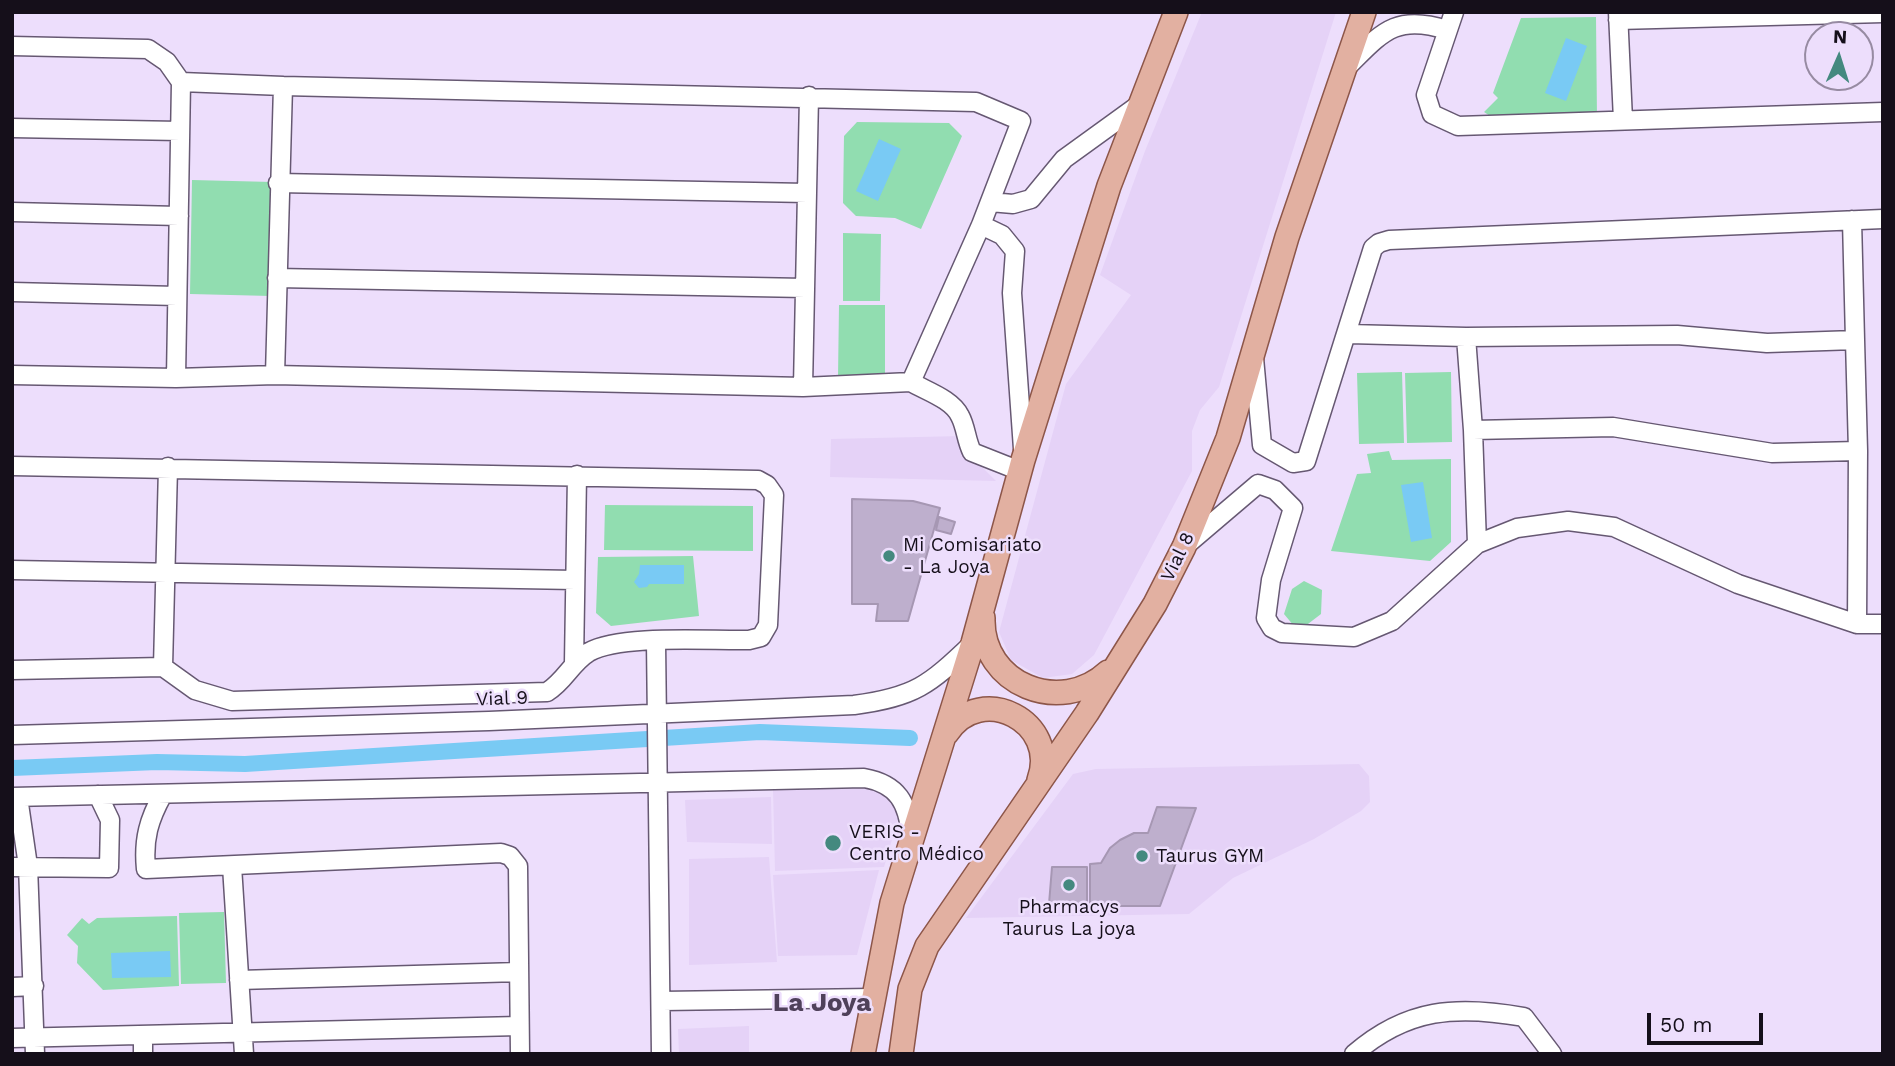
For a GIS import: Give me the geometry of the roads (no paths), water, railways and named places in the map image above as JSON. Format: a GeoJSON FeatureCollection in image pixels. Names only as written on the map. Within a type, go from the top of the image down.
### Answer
{"type":"FeatureCollection","features":[{"type":"Feature","properties":{"kind":"main road"},"geometry":{"type":"LineString","coordinates":[[863,1054],[892,903],[973,643],[1022,465],[1079,276],[1176,12]]}},
{"type":"Feature","properties":{"kind":"main road","name":"Vial 8"},"geometry":{"type":"LineString","coordinates":[[901,1054],[910,989],[927,946],[1122,659],[1184,547],[1228,438],[1287,237],[1364,12]]}},
{"type":"Feature","properties":{"kind":"main road"},"geometry":{"type":"LineString","coordinates":[[986,598],[982,622],[987,647],[1000,668],[1030,689],[1055,694],[1079,690],[1101,679],[1122,659]]}},
{"type":"Feature","properties":{"kind":"main road"},"geometry":{"type":"LineString","coordinates":[[941,746],[951,727],[968,714],[989,709],[1010,712],[1028,724],[1040,742],[1043,763],[1038,783]]}},
{"type":"Feature","properties":{"kind":"street"},"geometry":{"type":"LineString","coordinates":[[1454,12],[1426,95],[1432,114],[1458,126],[1883,112]]}},
{"type":"Feature","properties":{"kind":"street"},"geometry":{"type":"LineString","coordinates":[[1623,120],[1618,16],[1883,13]]}},
{"type":"Feature","properties":{"kind":"street"},"geometry":{"type":"LineString","coordinates":[[1342,72],[1378,36],[1397,26],[1421,22],[1447,30]]}},
{"type":"Feature","properties":{"kind":"street"},"geometry":{"type":"LineString","coordinates":[[12,46],[148,49],[167,62],[181,82],[176,377]]}},
{"type":"Feature","properties":{"kind":"street"},"geometry":{"type":"LineString","coordinates":[[181,82],[976,102],[1021,121],[981,225],[911,382]]}},
{"type":"Feature","properties":{"kind":"street"},"geometry":{"type":"LineString","coordinates":[[275,375],[278,183],[283,86]]}},
{"type":"Feature","properties":{"kind":"street"},"geometry":{"type":"LineString","coordinates":[[803,387],[809,96]]}},
{"type":"Feature","properties":{"kind":"street"},"geometry":{"type":"LineString","coordinates":[[990,202],[1013,204],[1031,199],[1064,159],[1140,104]]}},
{"type":"Feature","properties":{"kind":"street"},"geometry":{"type":"LineString","coordinates":[[12,128],[180,131]]}},
{"type":"Feature","properties":{"kind":"street"},"geometry":{"type":"LineString","coordinates":[[278,183],[807,193]]}},
{"type":"Feature","properties":{"kind":"street"},"geometry":{"type":"LineString","coordinates":[[12,212],[179,216]]}},
{"type":"Feature","properties":{"kind":"street"},"geometry":{"type":"LineString","coordinates":[[1253,355],[1262,445],[1293,463],[1306,461],[1349,334],[1373,248],[1379,243],[1389,240],[1883,219]]}},
{"type":"Feature","properties":{"kind":"street"},"geometry":{"type":"LineString","coordinates":[[1852,220],[1857,451],[1857,624]]}},
{"type":"Feature","properties":{"kind":"street"},"geometry":{"type":"LineString","coordinates":[[12,374],[176,377],[275,375],[803,387],[911,382],[954,407],[962,418],[965,439],[972,452],[1022,465],[1012,293],[1015,251],[1002,235],[981,225]]}},
{"type":"Feature","properties":{"kind":"street"},"geometry":{"type":"LineString","coordinates":[[277,278],[805,288]]}},
{"type":"Feature","properties":{"kind":"street"},"geometry":{"type":"LineString","coordinates":[[12,292],[177,296]]}},
{"type":"Feature","properties":{"kind":"street"},"geometry":{"type":"LineString","coordinates":[[1349,334],[1466,337],[1677,335],[1767,343],[1855,340]]}},
{"type":"Feature","properties":{"kind":"street"},"geometry":{"type":"LineString","coordinates":[[1466,337],[1477,544]]}},
{"type":"Feature","properties":{"kind":"street"},"geometry":{"type":"LineString","coordinates":[[1473,430],[1613,427],[1772,453],[1857,451]]}},
{"type":"Feature","properties":{"kind":"street"},"geometry":{"type":"LineString","coordinates":[[12,466],[758,480],[767,485],[774,495],[768,625],[764,633],[749,640],[609,643],[574,663],[566,676],[547,692],[232,701],[195,690],[163,667],[12,670]]}},
{"type":"Feature","properties":{"kind":"street"},"geometry":{"type":"LineString","coordinates":[[163,667],[168,467]]}},
{"type":"Feature","properties":{"kind":"street"},"geometry":{"type":"LineString","coordinates":[[574,663],[577,475]]}},
{"type":"Feature","properties":{"kind":"street"},"geometry":{"type":"LineString","coordinates":[[1184,547],[1258,484],[1275,490],[1293,508],[1271,580],[1266,618],[1272,628],[1282,633],[1354,637],[1392,621],[1477,544],[1517,528],[1568,521],[1614,527],[1738,584],[1857,624],[1883,624]]}},
{"type":"Feature","properties":{"kind":"street"},"geometry":{"type":"LineString","coordinates":[[12,569],[575,580]]}},
{"type":"Feature","properties":{"kind":"street"},"geometry":{"type":"LineString","coordinates":[[656,642],[660,782],[661,1054]]}},
{"type":"Feature","properties":{"kind":"street","name":"Vial 9"},"geometry":{"type":"LineString","coordinates":[[12,736],[855,705],[900,698],[935,678],[973,643]]}},
{"type":"Feature","properties":{"kind":"street"},"geometry":{"type":"LineString","coordinates":[[35,1046],[34,986],[15,797],[864,778],[889,786],[904,801],[911,836]]}},
{"type":"Feature","properties":{"kind":"street"},"geometry":{"type":"LineString","coordinates":[[163,794],[149,820],[144,847],[146,869],[501,853],[510,856],[518,866],[520,1054]]}},
{"type":"Feature","properties":{"kind":"street"},"geometry":{"type":"LineString","coordinates":[[20,866],[109,868],[110,820],[98,795]]}},
{"type":"Feature","properties":{"kind":"street"},"geometry":{"type":"LineString","coordinates":[[232,866],[244,1054]]}},
{"type":"Feature","properties":{"kind":"street"},"geometry":{"type":"LineString","coordinates":[[239,980],[519,972]]}},
{"type":"Feature","properties":{"kind":"street"},"geometry":{"type":"LineString","coordinates":[[12,987],[34,986]]}},
{"type":"Feature","properties":{"kind":"street"},"geometry":{"type":"LineString","coordinates":[[662,1001],[872,998]]}},
{"type":"Feature","properties":{"kind":"street"},"geometry":{"type":"LineString","coordinates":[[1354,1054],[1378,1033],[1410,1017],[1486,1010],[1524,1017],[1552,1054]]}},
{"type":"Feature","properties":{"kind":"street"},"geometry":{"type":"LineString","coordinates":[[12,1038],[35,1046],[143,1045],[243,1032],[519,1026]]}},
{"type":"Feature","properties":{"kind":"water"},"geometry":{"type":"Polygon","coordinates":[[[1566,38],[1587,46],[1566,101],[1545,93],[1566,38]]]}},
{"type":"Feature","properties":{"kind":"water"},"geometry":{"type":"Polygon","coordinates":[[[879,139],[901,149],[878,201],[856,191],[879,139]]]}},
{"type":"Feature","properties":{"kind":"water"},"geometry":{"type":"Polygon","coordinates":[[[1423,482],[1432,538],[1411,542],[1401,485],[1423,482]]]}},
{"type":"Feature","properties":{"kind":"water"},"geometry":{"type":"Polygon","coordinates":[[[640,565],[684,565],[684,584],[649,584],[639,588],[634,582],[640,565]]]}},
{"type":"Feature","properties":{"kind":"water"},"geometry":{"type":"Polygon","coordinates":[[[170,951],[171,977],[112,978],[111,953],[170,951]]]}},
{"type":"Feature","properties":{"kind":"waterway"},"geometry":{"type":"LineString","coordinates":[[12,768],[157,762],[245,764],[760,732],[910,738]]}},
{"type":"Feature","properties":{"kind":"place","name":"Mi Comisariato - La Joya"},"geometry":{"type":"Point","coordinates":[889,556]}},
{"type":"Feature","properties":{"kind":"place","name":"VERIS - Centro Médico"},"geometry":{"type":"Point","coordinates":[833,843]}},
{"type":"Feature","properties":{"kind":"place","name":"Taurus GYM"},"geometry":{"type":"Point","coordinates":[1142,856]}},
{"type":"Feature","properties":{"kind":"place","name":"Pharmacys Taurus La joya"},"geometry":{"type":"Point","coordinates":[1069,885]}},
{"type":"Feature","properties":{"kind":"district","name":"La Joya"},"geometry":{"type":"Point","coordinates":[822,1003]}}]}
